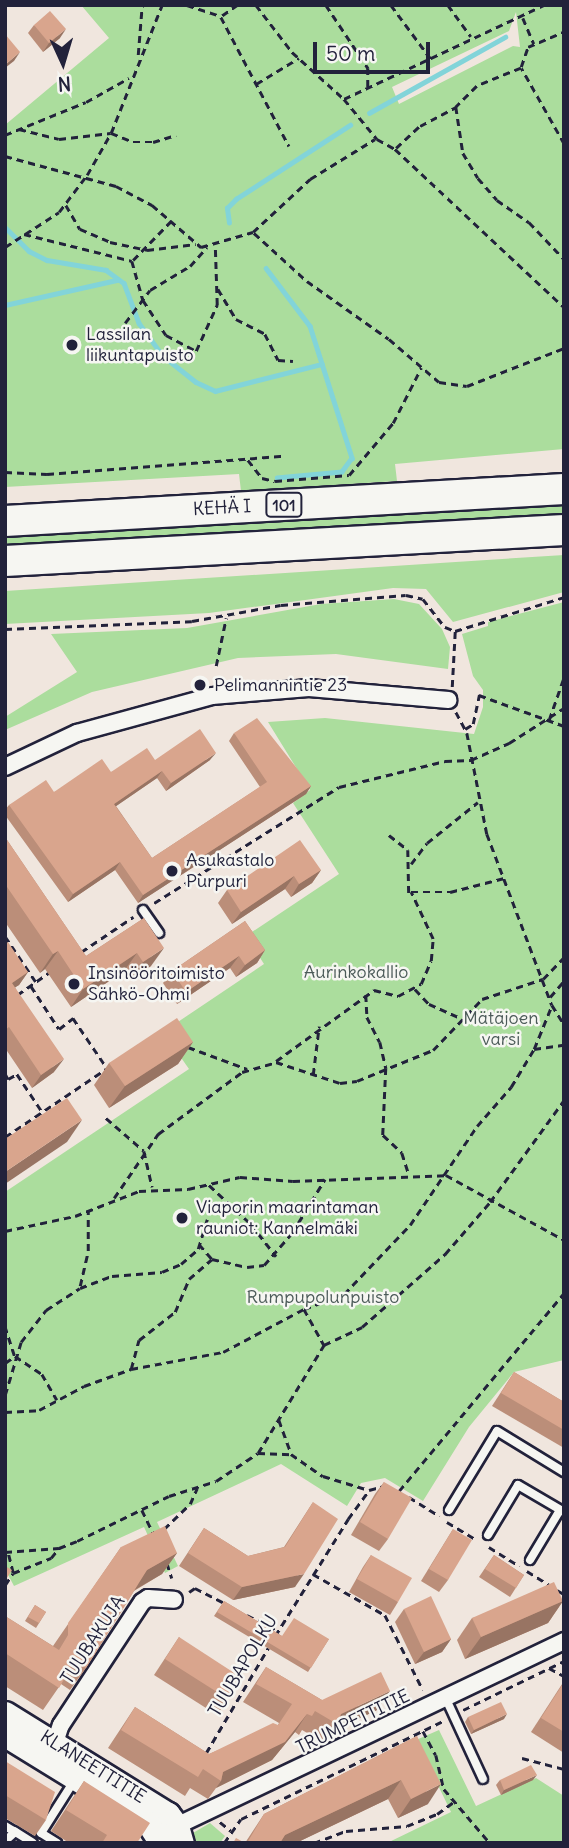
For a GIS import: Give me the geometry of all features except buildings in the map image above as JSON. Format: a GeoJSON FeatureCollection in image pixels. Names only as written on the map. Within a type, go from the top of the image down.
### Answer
{"type":"FeatureCollection","features":[{"type":"Feature","properties":{"kind":"highway","name":"KEHÄ I"},"geometry":{"type":"LineString","coordinates":[[5,521],[564,489]]}},
{"type":"Feature","properties":{"kind":"highway"},"geometry":{"type":"LineString","coordinates":[[5,561],[564,530]]}},
{"type":"Feature","properties":{"kind":"street"},"geometry":{"type":"LineString","coordinates":[[5,767],[99,725],[212,696],[309,688],[448,700]]}},
{"type":"Feature","properties":{"kind":"street","name":"TUUBAKUJA"},"geometry":{"type":"LineString","coordinates":[[51,1752],[61,1725],[142,1602],[148,1598],[174,1600]]}},
{"type":"Feature","properties":{"kind":"street","name":"TRUMPETTITIE"},"geometry":{"type":"LineString","coordinates":[[170,1836],[564,1642]]}},
{"type":"Feature","properties":{"kind":"street","name":"KLANEETTITIE"},"geometry":{"type":"LineString","coordinates":[[5,1713],[51,1752],[76,1779],[170,1836]]}},
{"type":"Feature","properties":{"kind":"street","name":"KLANEETTITIE"},"geometry":{"type":"LineString","coordinates":[[5,1735],[51,1752],[158,1807],[170,1836]]}},
{"type":"Feature","properties":{"kind":"lane"},"geometry":{"type":"LineString","coordinates":[[143,911],[159,933]]}},
{"type":"Feature","properties":{"kind":"lane"},"geometry":{"type":"LineString","coordinates":[[449,1510],[497,1431],[564,1472]]}},
{"type":"Feature","properties":{"kind":"lane"},"geometry":{"type":"LineString","coordinates":[[488,1535],[518,1485],[562,1511],[530,1559]]}},
{"type":"Feature","properties":{"kind":"lane"},"geometry":{"type":"LineString","coordinates":[[446,1699],[483,1779]]}},
{"type":"Feature","properties":{"kind":"lane"},"geometry":{"type":"LineString","coordinates":[[57,1843],[43,1839],[41,1833],[76,1779]]}},
{"type":"Feature","properties":{"kind":"lane"},"geometry":{"type":"LineString","coordinates":[[5,1826],[33,1843]]}},
{"type":"Feature","properties":{"kind":"lane"},"geometry":{"type":"LineString","coordinates":[[5,1841],[14,1832]]}},
{"type":"Feature","properties":{"kind":"path"},"geometry":{"type":"LineString","coordinates":[[138,59],[142,5]]}},
{"type":"Feature","properties":{"kind":"path"},"geometry":{"type":"LineString","coordinates":[[5,247],[65,204],[87,175],[111,133],[130,77],[162,5]]}},
{"type":"Feature","properties":{"kind":"path"},"geometry":{"type":"LineString","coordinates":[[187,5],[221,17],[289,146]]}},
{"type":"Feature","properties":{"kind":"path"},"geometry":{"type":"LineString","coordinates":[[221,17],[238,5]]}},
{"type":"Feature","properties":{"kind":"path"},"geometry":{"type":"LineString","coordinates":[[256,5],[299,58],[344,99],[377,139],[395,149],[564,307]]}},
{"type":"Feature","properties":{"kind":"path"},"geometry":{"type":"LineString","coordinates":[[326,5],[368,68],[368,88]]}},
{"type":"Feature","properties":{"kind":"path"},"geometry":{"type":"LineString","coordinates":[[391,5],[431,59]]}},
{"type":"Feature","properties":{"kind":"path"},"geometry":{"type":"LineString","coordinates":[[448,5],[471,37]]}},
{"type":"Feature","properties":{"kind":"path"},"geometry":{"type":"LineString","coordinates":[[344,99],[544,5]]}},
{"type":"Feature","properties":{"kind":"path"},"geometry":{"type":"LineString","coordinates":[[522,17],[534,44]]}},
{"type":"Feature","properties":{"kind":"path"},"geometry":{"type":"LineString","coordinates":[[564,32],[528,47],[521,68],[564,144]]}},
{"type":"Feature","properties":{"kind":"path"},"geometry":{"type":"LineString","coordinates":[[256,84],[299,58]]}},
{"type":"Feature","properties":{"kind":"path"},"geometry":{"type":"LineString","coordinates":[[395,149],[400,143],[456,107],[477,86],[521,68]]}},
{"type":"Feature","properties":{"kind":"path"},"geometry":{"type":"LineString","coordinates":[[5,135],[86,102],[130,77]]}},
{"type":"Feature","properties":{"kind":"path"},"geometry":{"type":"LineString","coordinates":[[456,107],[464,153],[478,178],[496,200],[529,222],[564,259]]}},
{"type":"Feature","properties":{"kind":"path"},"geometry":{"type":"LineString","coordinates":[[19,129],[59,139],[111,133],[133,142],[152,142],[176,135]]}},
{"type":"Feature","properties":{"kind":"path"},"geometry":{"type":"LineString","coordinates":[[65,204],[80,229],[110,242],[147,250],[196,244],[215,246],[253,232],[310,179],[377,139]]}},
{"type":"Feature","properties":{"kind":"path"},"geometry":{"type":"LineString","coordinates":[[5,156],[87,175],[152,205],[196,244]]}},
{"type":"Feature","properties":{"kind":"path"},"geometry":{"type":"LineString","coordinates":[[132,261],[147,250],[172,220]]}},
{"type":"Feature","properties":{"kind":"path"},"geometry":{"type":"LineString","coordinates":[[253,232],[307,281],[439,382],[467,386],[564,348]]}},
{"type":"Feature","properties":{"kind":"path"},"geometry":{"type":"LineString","coordinates":[[24,234],[49,237],[132,261]]}},
{"type":"Feature","properties":{"kind":"path"},"geometry":{"type":"LineString","coordinates":[[132,261],[143,300],[166,335],[196,351],[217,305],[215,246]]}},
{"type":"Feature","properties":{"kind":"path"},"geometry":{"type":"LineString","coordinates":[[125,323],[150,290],[190,266],[207,247]]}},
{"type":"Feature","properties":{"kind":"path"},"geometry":{"type":"LineString","coordinates":[[218,289],[236,319],[265,334],[278,360],[293,361]]}},
{"type":"Feature","properties":{"kind":"path"},"geometry":{"type":"LineString","coordinates":[[247,460],[262,478],[275,481],[349,475],[393,423],[421,368]]}},
{"type":"Feature","properties":{"kind":"path"},"geometry":{"type":"LineString","coordinates":[[5,472],[47,474],[283,456]]}},
{"type":"Feature","properties":{"kind":"path"},"geometry":{"type":"LineString","coordinates":[[5,629],[226,617],[281,605],[406,595],[422,599],[445,627],[455,631],[564,597]]}},
{"type":"Feature","properties":{"kind":"path"},"geometry":{"type":"LineString","coordinates":[[216,666],[226,617]]}},
{"type":"Feature","properties":{"kind":"path"},"geometry":{"type":"LineString","coordinates":[[455,631],[456,674],[448,700],[465,729],[478,802],[504,878],[552,1005],[564,1024]]}},
{"type":"Feature","properties":{"kind":"path"},"geometry":{"type":"LineString","coordinates":[[549,720],[564,677]]}},
{"type":"Feature","properties":{"kind":"path"},"geometry":{"type":"LineString","coordinates":[[465,729],[472,724],[479,695],[564,726]]}},
{"type":"Feature","properties":{"kind":"path"},"geometry":{"type":"LineString","coordinates":[[75,956],[339,787],[445,761],[471,760],[549,720],[564,708]]}},
{"type":"Feature","properties":{"kind":"path"},"geometry":{"type":"LineString","coordinates":[[411,864],[428,843],[478,802]]}},
{"type":"Feature","properties":{"kind":"path"},"geometry":{"type":"LineString","coordinates":[[389,835],[408,850],[411,864],[409,896]]}},
{"type":"Feature","properties":{"kind":"path"},"geometry":{"type":"LineString","coordinates":[[411,892],[450,892],[504,878]]}},
{"type":"Feature","properties":{"kind":"path"},"geometry":{"type":"LineString","coordinates":[[114,1198],[144,1151],[177,1118],[247,1069],[276,1062],[319,1026],[374,990],[398,996],[415,989],[427,974],[434,951],[429,928],[411,892]]}},
{"type":"Feature","properties":{"kind":"path"},"geometry":{"type":"LineString","coordinates":[[5,936],[36,982]]}},
{"type":"Feature","properties":{"kind":"path"},"geometry":{"type":"LineString","coordinates":[[74,942],[81,951]]}},
{"type":"Feature","properties":{"kind":"path"},"geometry":{"type":"LineString","coordinates":[[276,1062],[340,1083],[357,1081],[433,1050],[482,999],[543,979],[564,957]]}},
{"type":"Feature","properties":{"kind":"path"},"geometry":{"type":"LineString","coordinates":[[14,997],[58,967]]}},
{"type":"Feature","properties":{"kind":"path"},"geometry":{"type":"LineString","coordinates":[[550,997],[564,981]]}},
{"type":"Feature","properties":{"kind":"path"},"geometry":{"type":"LineString","coordinates":[[30,985],[59,1028],[73,1018],[110,1074]]}},
{"type":"Feature","properties":{"kind":"path"},"geometry":{"type":"LineString","coordinates":[[415,989],[429,1004],[461,1018]]}},
{"type":"Feature","properties":{"kind":"path"},"geometry":{"type":"LineString","coordinates":[[366,996],[367,1017],[380,1042],[386,1068],[383,1135],[402,1153],[409,1175]]}},
{"type":"Feature","properties":{"kind":"path"},"geometry":{"type":"LineString","coordinates":[[5,1412],[29,1413],[131,1369],[223,1352],[304,1309],[344,1294],[387,1252],[446,1175],[534,1049],[552,1005]]}},
{"type":"Feature","properties":{"kind":"path"},"geometry":{"type":"LineString","coordinates":[[313,1075],[319,1026]]}},
{"type":"Feature","properties":{"kind":"path"},"geometry":{"type":"LineString","coordinates":[[175,1044],[247,1069]]}},
{"type":"Feature","properties":{"kind":"path"},"geometry":{"type":"LineString","coordinates":[[534,1049],[564,1045]]}},
{"type":"Feature","properties":{"kind":"path"},"geometry":{"type":"LineString","coordinates":[[5,1137],[118,1061]]}},
{"type":"Feature","properties":{"kind":"path"},"geometry":{"type":"LineString","coordinates":[[5,1073],[8,1079],[17,1074],[43,1113]]}},
{"type":"Feature","properties":{"kind":"path"},"geometry":{"type":"LineString","coordinates":[[13,1573],[7,1552],[59,1548],[197,1488],[258,1453],[324,1345],[362,1327],[445,1254],[490,1202],[564,1100]]}},
{"type":"Feature","properties":{"kind":"path"},"geometry":{"type":"LineString","coordinates":[[106,1118],[144,1151],[152,1188]]}},
{"type":"Feature","properties":{"kind":"path"},"geometry":{"type":"LineString","coordinates":[[5,1231],[89,1210],[114,1198],[152,1188],[208,1184],[240,1177],[293,1181],[446,1175],[490,1202],[564,1240]]}},
{"type":"Feature","properties":{"kind":"path"},"geometry":{"type":"LineString","coordinates":[[199,1244],[212,1259],[247,1267],[264,1265],[276,1256],[325,1179]]}},
{"type":"Feature","properties":{"kind":"path"},"geometry":{"type":"LineString","coordinates":[[208,1184],[251,1224],[276,1256]]}},
{"type":"Feature","properties":{"kind":"path"},"geometry":{"type":"LineString","coordinates":[[80,1287],[88,1251],[89,1210]]}},
{"type":"Feature","properties":{"kind":"path"},"geometry":{"type":"LineString","coordinates":[[5,1395],[15,1356],[29,1327],[80,1287],[112,1276],[162,1272],[181,1264],[199,1244],[207,1219]]}},
{"type":"Feature","properties":{"kind":"path"},"geometry":{"type":"LineString","coordinates":[[131,1369],[139,1340],[176,1312],[189,1279],[212,1259]]}},
{"type":"Feature","properties":{"kind":"path"},"geometry":{"type":"LineString","coordinates":[[399,1491],[564,1293]]}},
{"type":"Feature","properties":{"kind":"path"},"geometry":{"type":"LineString","coordinates":[[304,1309],[324,1345]]}},
{"type":"Feature","properties":{"kind":"path"},"geometry":{"type":"LineString","coordinates":[[5,1326],[15,1356],[42,1374],[57,1400]]}},
{"type":"Feature","properties":{"kind":"path"},"geometry":{"type":"LineString","coordinates":[[5,1363],[15,1356]]}},
{"type":"Feature","properties":{"kind":"path"},"geometry":{"type":"LineString","coordinates":[[279,1420],[291,1454]]}},
{"type":"Feature","properties":{"kind":"path"},"geometry":{"type":"LineString","coordinates":[[258,1453],[291,1454],[323,1476],[369,1490],[380,1485],[399,1491],[564,1594]]}},
{"type":"Feature","properties":{"kind":"path"},"geometry":{"type":"LineString","coordinates":[[142,1510],[155,1538],[190,1504],[197,1488]]}},
{"type":"Feature","properties":{"kind":"path","name":"TUUBAPOLKU"},"geometry":{"type":"LineString","coordinates":[[199,1763],[313,1574],[369,1490]]}},
{"type":"Feature","properties":{"kind":"path"},"geometry":{"type":"LineString","coordinates":[[5,1586],[13,1573],[51,1558],[59,1548]]}},
{"type":"Feature","properties":{"kind":"path"},"geometry":{"type":"LineString","coordinates":[[164,1557],[172,1578]]}},
{"type":"Feature","properties":{"kind":"path"},"geometry":{"type":"LineString","coordinates":[[313,1574],[385,1615],[430,1706]]}},
{"type":"Feature","properties":{"kind":"path"},"geometry":{"type":"LineString","coordinates":[[174,1600],[195,1588],[231,1606]]}},
{"type":"Feature","properties":{"kind":"path"},"geometry":{"type":"LineString","coordinates":[[243,1613],[278,1631]]}},
{"type":"Feature","properties":{"kind":"path"},"geometry":{"type":"LineString","coordinates":[[224,1843],[241,1819],[564,1661]]}},
{"type":"Feature","properties":{"kind":"path"},"geometry":{"type":"LineString","coordinates":[[549,1668],[564,1676]]}},
{"type":"Feature","properties":{"kind":"path"},"geometry":{"type":"LineString","coordinates":[[423,1731],[436,1755],[444,1789],[491,1843]]}},
{"type":"Feature","properties":{"kind":"path"},"geometry":{"type":"LineString","coordinates":[[522,1758],[564,1769]]}},
{"type":"Feature","properties":{"kind":"path"},"geometry":{"type":"LineString","coordinates":[[298,1791],[304,1803]]}},
{"type":"Feature","properties":{"kind":"path"},"geometry":{"type":"LineString","coordinates":[[314,1843],[345,1831],[407,1826],[455,1801]]}},
{"type":"Feature","properties":{"kind":"path"},"geometry":{"type":"LineString","coordinates":[[427,1843],[449,1843]]}},
{"type":"Feature","properties":{"kind":"green space"},"geometry":{"type":"Polygon","coordinates":[[[81,5],[564,5],[564,449],[395,464],[397,481],[241,491],[239,474],[5,487],[5,125],[109,38],[81,5]],[[516,12],[509,31],[392,87],[399,104],[513,46],[520,47],[516,12]]]}},
{"type":"Feature","properties":{"kind":"green space"},"geometry":{"type":"Polygon","coordinates":[[[564,506],[564,516],[5,547],[5,537],[564,506]]]}},
{"type":"Feature","properties":{"kind":"green space"},"geometry":{"type":"Polygon","coordinates":[[[564,555],[564,592],[453,622],[426,589],[393,588],[209,613],[5,624],[5,591],[564,555]]]}},
{"type":"Feature","properties":{"kind":"green space"},"geometry":{"type":"Polygon","coordinates":[[[394,599],[419,604],[442,629],[450,647],[448,669],[336,654],[238,658],[92,692],[5,730],[5,717],[77,672],[51,634],[187,628],[321,604],[394,599]]]}},
{"type":"Feature","properties":{"kind":"green space"},"geometry":{"type":"Polygon","coordinates":[[[564,602],[564,1360],[514,1372],[469,1427],[423,1501],[385,1478],[361,1483],[347,1506],[281,1464],[157,1522],[178,1566],[165,1573],[144,1527],[14,1586],[5,1569],[5,1192],[189,1069],[163,1032],[264,964],[246,936],[339,874],[293,803],[310,790],[268,722],[325,718],[474,734],[483,707],[483,690],[473,676],[462,634],[488,626],[488,622],[564,602]]]}},
{"type":"Feature","properties":{"kind":"green space"},"geometry":{"type":"Polygon","coordinates":[[[439,1730],[476,1806],[536,1778],[564,1796],[564,1843],[387,1843],[451,1812],[416,1740],[439,1730]]]}},
{"type":"Feature","properties":{"kind":"green space"},"geometry":{"type":"Polygon","coordinates":[[[210,1823],[225,1836],[220,1843],[190,1843],[193,1833],[210,1823]]]}},
{"type":"Feature","properties":{"kind":"waterway"},"geometry":{"type":"LineString","coordinates":[[369,113],[505,37]]}},
{"type":"Feature","properties":{"kind":"waterway"},"geometry":{"type":"LineString","coordinates":[[229,223],[227,208],[236,199],[350,125]]}},
{"type":"Feature","properties":{"kind":"waterway"},"geometry":{"type":"LineString","coordinates":[[5,227],[29,251],[47,260],[106,270],[124,283],[139,323],[162,355],[196,382],[215,391],[322,364]]}},
{"type":"Feature","properties":{"kind":"waterway"},"geometry":{"type":"LineString","coordinates":[[266,268],[310,326],[352,458],[342,472],[277,478]]}},
{"type":"Feature","properties":{"kind":"waterway"},"geometry":{"type":"LineString","coordinates":[[5,305],[117,280]]}},
{"type":"Feature","properties":{"kind":"place","name":"Lassilan liikuntapuisto"},"geometry":{"type":"Point","coordinates":[72,345]}},
{"type":"Feature","properties":{"kind":"place","name":"Pelimannintie 23"},"geometry":{"type":"Point","coordinates":[200,685]}},
{"type":"Feature","properties":{"kind":"place","name":"Asukastalo Purpuri"},"geometry":{"type":"Point","coordinates":[172,871]}},
{"type":"Feature","properties":{"kind":"place","name":"Insinööritoimisto Sähkö-Ohmi"},"geometry":{"type":"Point","coordinates":[74,984]}},
{"type":"Feature","properties":{"kind":"place","name":"Viaporin maarintaman rauniot: Kannelmäki"},"geometry":{"type":"Point","coordinates":[182,1218]}},
{"type":"Feature","properties":{"kind":"park label","name":"Aurinkokallio"},"geometry":{"type":"Point","coordinates":[356,972]}},
{"type":"Feature","properties":{"kind":"park label","name":"Mätäjoen varsi"},"geometry":{"type":"Point","coordinates":[501,1029]}},
{"type":"Feature","properties":{"kind":"park label","name":"Rumpupolunpuisto"},"geometry":{"type":"Point","coordinates":[323,1297]}}]}
